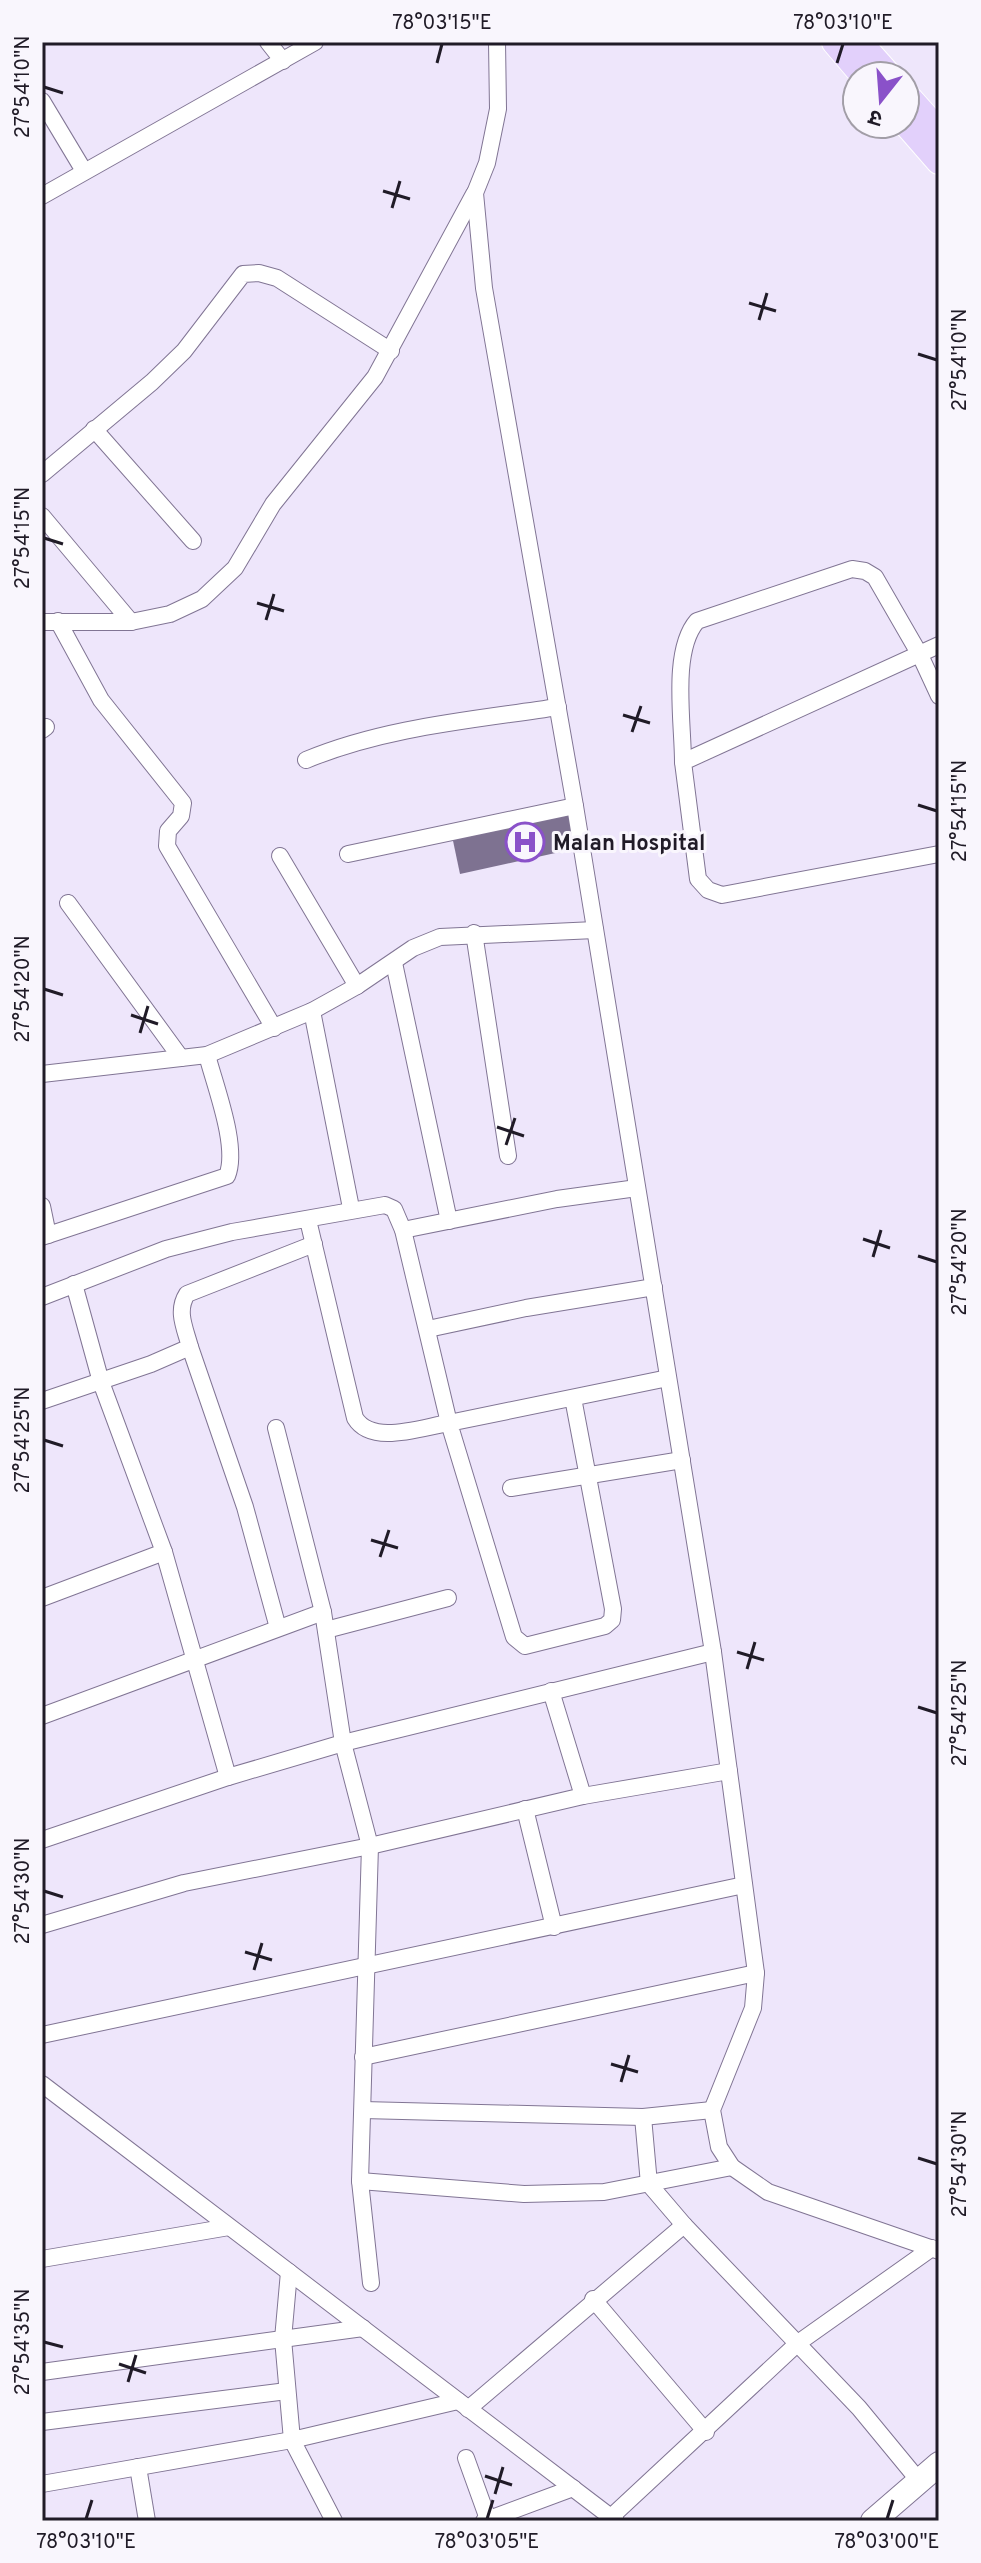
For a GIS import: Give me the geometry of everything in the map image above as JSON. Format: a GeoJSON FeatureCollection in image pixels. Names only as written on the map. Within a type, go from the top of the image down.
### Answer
{"type":"FeatureCollection","features":[{"type":"Feature","properties":{"kind":"main road"},"geometry":{"type":"LineString","coordinates":[[835,42],[850,60]]}},
{"type":"Feature","properties":{"kind":"main road"},"geometry":{"type":"LineString","coordinates":[[859,42],[875,60]]}},
{"type":"Feature","properties":{"kind":"main road"},"geometry":{"type":"LineString","coordinates":[[921,112],[939,132]]}},
{"type":"Feature","properties":{"kind":"main road"},"geometry":{"type":"LineString","coordinates":[[921,140],[939,161]]}},
{"type":"Feature","properties":{"kind":"main road"},"geometry":{"type":"LineString","coordinates":[[873,2521],[939,2464]]}},
{"type":"Feature","properties":{"kind":"street"},"geometry":{"type":"LineString","coordinates":[[268,42],[283,61]]}},
{"type":"Feature","properties":{"kind":"street"},"geometry":{"type":"LineString","coordinates":[[42,196],[315,42]]}},
{"type":"Feature","properties":{"kind":"street"},"geometry":{"type":"LineString","coordinates":[[50,622],[131,622],[170,614],[202,599],[235,568],[273,504],[345,418],[391,351],[475,193],[487,163],[498,109],[497,42]]}},
{"type":"Feature","properties":{"kind":"street"},"geometry":{"type":"LineString","coordinates":[[42,101],[84,171]]}},
{"type":"Feature","properties":{"kind":"street"},"geometry":{"type":"LineString","coordinates":[[475,193],[484,288],[575,806],[713,1652],[756,1973],[753,2008],[712,2110],[719,2147],[732,2167],[768,2192],[936,2249]]}},
{"type":"Feature","properties":{"kind":"street"},"geometry":{"type":"LineString","coordinates":[[42,474],[152,382],[184,351],[243,274],[259,273],[277,278],[391,351]]}},
{"type":"Feature","properties":{"kind":"street"},"geometry":{"type":"LineString","coordinates":[[94,429],[193,541]]}},
{"type":"Feature","properties":{"kind":"street"},"geometry":{"type":"LineString","coordinates":[[42,516],[131,622]]}},
{"type":"Feature","properties":{"kind":"street"},"geometry":{"type":"LineString","coordinates":[[939,696],[920,655],[875,577],[865,571],[852,569],[708,615],[688,631],[682,651],[683,762],[698,879],[708,890],[722,895],[939,854]]}},
{"type":"Feature","properties":{"kind":"street"},"geometry":{"type":"LineString","coordinates":[[50,622],[101,700],[183,803],[181,816],[168,831],[167,846],[274,1028]]}},
{"type":"Feature","properties":{"kind":"street"},"geometry":{"type":"LineString","coordinates":[[683,762],[939,645]]}},
{"type":"Feature","properties":{"kind":"street"},"geometry":{"type":"LineString","coordinates":[[306,760],[347,743],[380,735],[558,707]]}},
{"type":"Feature","properties":{"kind":"street"},"geometry":{"type":"LineString","coordinates":[[348,854],[575,806]]}},
{"type":"Feature","properties":{"kind":"street"},"geometry":{"type":"LineString","coordinates":[[280,856],[357,986]]}},
{"type":"Feature","properties":{"kind":"street"},"geometry":{"type":"LineString","coordinates":[[68,903],[181,1058]]}},
{"type":"Feature","properties":{"kind":"street"},"geometry":{"type":"LineString","coordinates":[[42,1074],[207,1055],[312,1011],[394,963],[413,948],[440,937],[474,933],[595,930]]}},
{"type":"Feature","properties":{"kind":"street"},"geometry":{"type":"LineString","coordinates":[[474,933],[508,1156]]}},
{"type":"Feature","properties":{"kind":"street"},"geometry":{"type":"LineString","coordinates":[[394,963],[449,1221]]}},
{"type":"Feature","properties":{"kind":"street"},"geometry":{"type":"LineString","coordinates":[[312,1011],[351,1208]]}},
{"type":"Feature","properties":{"kind":"street"},"geometry":{"type":"LineString","coordinates":[[42,1206],[45,1236],[227,1176],[231,1165],[228,1139],[207,1055]]}},
{"type":"Feature","properties":{"kind":"street"},"geometry":{"type":"LineString","coordinates":[[403,1230],[637,1188]]}},
{"type":"Feature","properties":{"kind":"street"},"geometry":{"type":"LineString","coordinates":[[42,1297],[179,1246],[232,1232],[308,1220],[351,1208],[385,1205],[394,1209],[403,1230],[449,1423],[514,1637],[525,1646],[605,1626],[612,1620],[613,1609],[591,1476],[573,1398]]}},
{"type":"Feature","properties":{"kind":"street"},"geometry":{"type":"LineString","coordinates":[[308,1220],[355,1418],[360,1426],[378,1433],[449,1423],[668,1378]]}},
{"type":"Feature","properties":{"kind":"street"},"geometry":{"type":"LineString","coordinates":[[278,1628],[245,1507],[190,1347],[181,1303],[187,1294],[314,1244]]}},
{"type":"Feature","properties":{"kind":"street"},"geometry":{"type":"LineString","coordinates":[[74,1284],[101,1382],[164,1552],[197,1659],[228,1777]]}},
{"type":"Feature","properties":{"kind":"street"},"geometry":{"type":"LineString","coordinates":[[428,1329],[526,1308],[654,1287]]}},
{"type":"Feature","properties":{"kind":"street"},"geometry":{"type":"LineString","coordinates":[[42,1401],[190,1347]]}},
{"type":"Feature","properties":{"kind":"street"},"geometry":{"type":"LineString","coordinates":[[276,1428],[323,1612],[343,1743],[370,1846],[360,2181],[371,2283]]}},
{"type":"Feature","properties":{"kind":"street"},"geometry":{"type":"LineString","coordinates":[[511,1488],[682,1460]]}},
{"type":"Feature","properties":{"kind":"street"},"geometry":{"type":"LineString","coordinates":[[42,1598],[164,1552]]}},
{"type":"Feature","properties":{"kind":"street"},"geometry":{"type":"LineString","coordinates":[[326,1630],[448,1598]]}},
{"type":"Feature","properties":{"kind":"street"},"geometry":{"type":"LineString","coordinates":[[42,1716],[323,1612]]}},
{"type":"Feature","properties":{"kind":"street"},"geometry":{"type":"LineString","coordinates":[[42,1840],[228,1777],[343,1743],[713,1652]]}},
{"type":"Feature","properties":{"kind":"street"},"geometry":{"type":"LineString","coordinates":[[551,1691],[583,1796]]}},
{"type":"Feature","properties":{"kind":"street"},"geometry":{"type":"LineString","coordinates":[[42,1925],[184,1883],[370,1846],[583,1796],[729,1771]]}},
{"type":"Feature","properties":{"kind":"street"},"geometry":{"type":"LineString","coordinates":[[525,1809],[554,1927]]}},
{"type":"Feature","properties":{"kind":"street"},"geometry":{"type":"LineString","coordinates":[[42,2035],[744,1885]]}},
{"type":"Feature","properties":{"kind":"street"},"geometry":{"type":"LineString","coordinates":[[363,2057],[756,1973]]}},
{"type":"Feature","properties":{"kind":"street"},"geometry":{"type":"LineString","coordinates":[[42,2084],[613,2519],[798,2343],[936,2249]]}},
{"type":"Feature","properties":{"kind":"street"},"geometry":{"type":"LineString","coordinates":[[363,2110],[643,2117],[712,2110]]}},
{"type":"Feature","properties":{"kind":"street"},"geometry":{"type":"LineString","coordinates":[[643,2117],[649,2184],[684,2225],[859,2408],[920,2482]]}},
{"type":"Feature","properties":{"kind":"street"},"geometry":{"type":"LineString","coordinates":[[360,2181],[524,2194],[604,2192],[732,2167]]}},
{"type":"Feature","properties":{"kind":"street"},"geometry":{"type":"LineString","coordinates":[[42,2484],[292,2440],[463,2405],[684,2225]]}},
{"type":"Feature","properties":{"kind":"street"},"geometry":{"type":"LineString","coordinates":[[42,2259],[229,2227]]}},
{"type":"Feature","properties":{"kind":"street"},"geometry":{"type":"LineString","coordinates":[[289,2272],[283,2339],[292,2440],[334,2521]]}},
{"type":"Feature","properties":{"kind":"street"},"geometry":{"type":"LineString","coordinates":[[593,2299],[706,2432]]}},
{"type":"Feature","properties":{"kind":"street"},"geometry":{"type":"LineString","coordinates":[[42,2372],[363,2328]]}},
{"type":"Feature","properties":{"kind":"street"},"geometry":{"type":"LineString","coordinates":[[42,2422],[287,2391]]}},
{"type":"Feature","properties":{"kind":"street"},"geometry":{"type":"LineString","coordinates":[[466,2458],[486,2520],[573,2488]]}},
{"type":"Feature","properties":{"kind":"street"},"geometry":{"type":"LineString","coordinates":[[138,2467],[147,2521]]}},
{"type":"Feature","properties":{"kind":"building"},"geometry":{"type":"Polygon","coordinates":[[[570,812],[578,848],[460,874],[452,836],[570,812]]]}},
{"type":"Feature","properties":{"kind":"place","name":"Malan Hospital"},"geometry":{"type":"Point","coordinates":[525,842]}}]}
